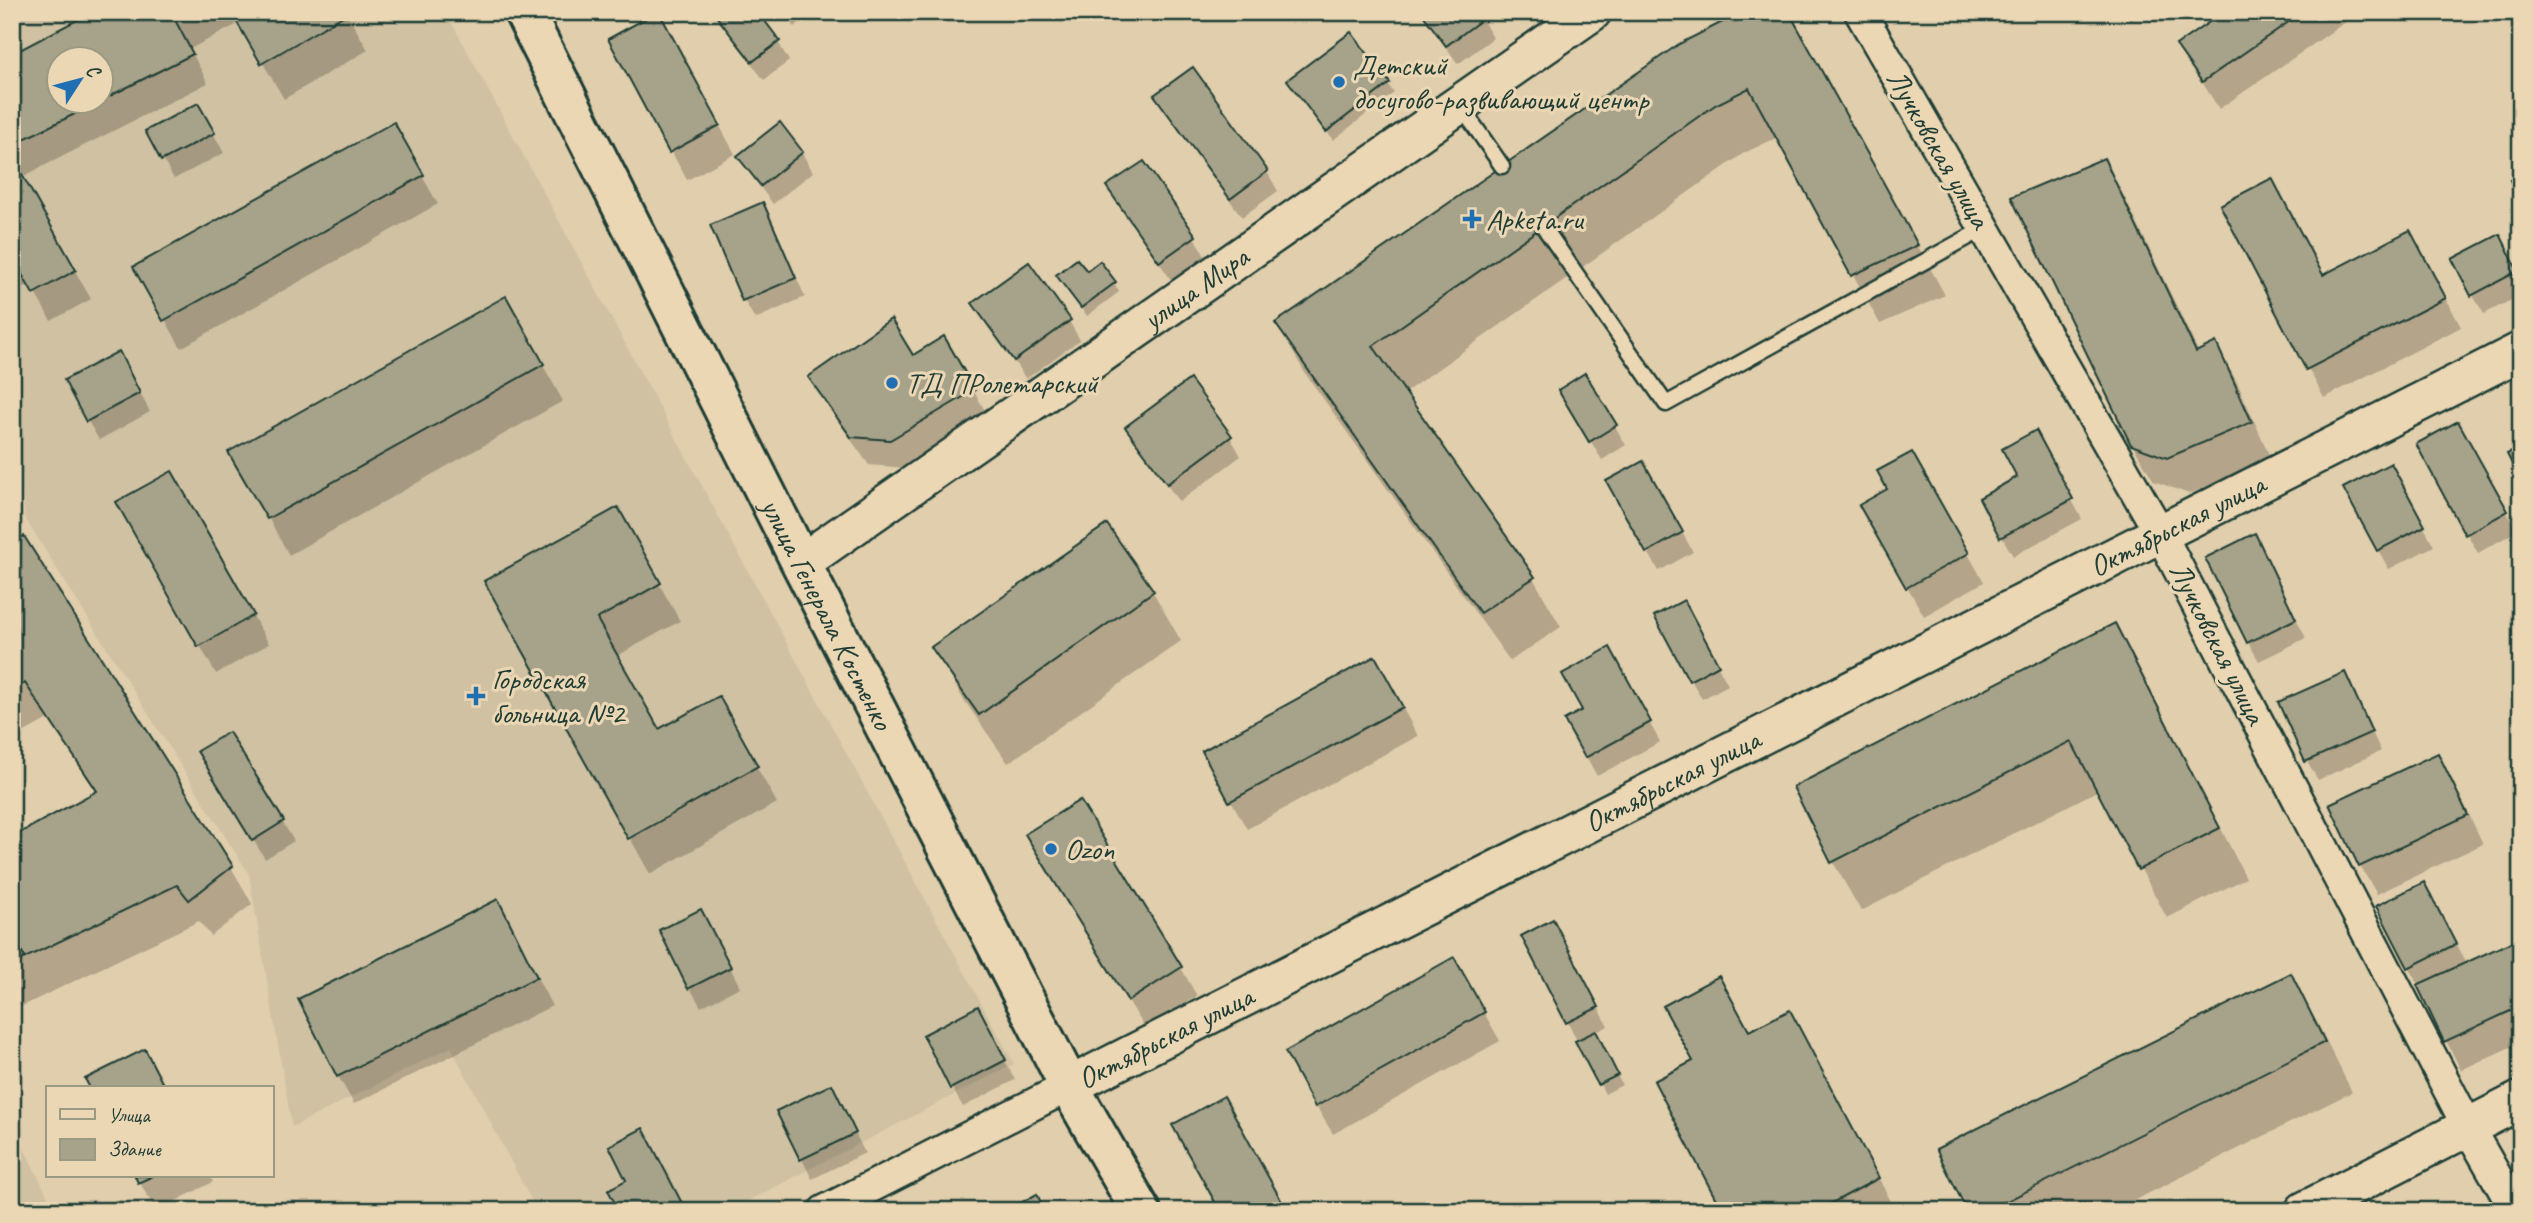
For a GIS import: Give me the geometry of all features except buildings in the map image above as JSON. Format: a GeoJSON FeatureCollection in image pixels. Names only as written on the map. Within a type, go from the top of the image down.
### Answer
{"type":"FeatureCollection","features":[{"type":"Feature","properties":{"kind":"main road","name":"улица Генерала Костенко"},"geometry":{"type":"LineString","coordinates":[[525,13],[801,563],[1069,1086],[1141,1211]]}},
{"type":"Feature","properties":{"kind":"street","name":"улица Мира"},"geometry":{"type":"LineString","coordinates":[[801,563],[1592,12]]}},
{"type":"Feature","properties":{"kind":"street","name":"Лучковская улица"},"geometry":{"type":"LineString","coordinates":[[1860,12],[2160,533],[2468,1127],[2516,1211]]}},
{"type":"Feature","properties":{"kind":"street","name":"Октябрьская улица"},"geometry":{"type":"LineString","coordinates":[[824,1211],[2521,351]]}},
{"type":"Feature","properties":{"kind":"street"},"geometry":{"type":"LineString","coordinates":[[2304,1211],[2521,1100]]}},
{"type":"Feature","properties":{"kind":"lane"},"geometry":{"type":"LineString","coordinates":[[1460,104],[1502,166]]}},
{"type":"Feature","properties":{"kind":"lane"},"geometry":{"type":"LineString","coordinates":[[1543,226],[1666,404],[1985,228]]}},
{"type":"Feature","properties":{"kind":"shaded area","name":"Городская больница №2"},"geometry":{"type":"Polygon","coordinates":[[[12,12],[446,12],[1014,1064],[728,1211],[537,1211],[451,1047],[292,1127],[249,874],[25,518],[12,351],[12,12]]]}},
{"type":"Feature","properties":{"kind":"shaded area"},"geometry":{"type":"Polygon","coordinates":[[[12,1124],[55,1211],[12,1211],[12,1124]]]}},
{"type":"Feature","properties":{"kind":"place","name":"Детский досугово-развивающий центр"},"geometry":{"type":"Point","coordinates":[1339,82]}},
{"type":"Feature","properties":{"kind":"place","name":"Apketa.ru"},"geometry":{"type":"Point","coordinates":[1472,219]}},
{"type":"Feature","properties":{"kind":"place","name":"ТД ПРолетарский"},"geometry":{"type":"Point","coordinates":[892,383]}},
{"type":"Feature","properties":{"kind":"place","name":"Городская больница №2"},"geometry":{"type":"Point","coordinates":[476,696]}},
{"type":"Feature","properties":{"kind":"place","name":"Ozon"},"geometry":{"type":"Point","coordinates":[1051,849]}}]}
